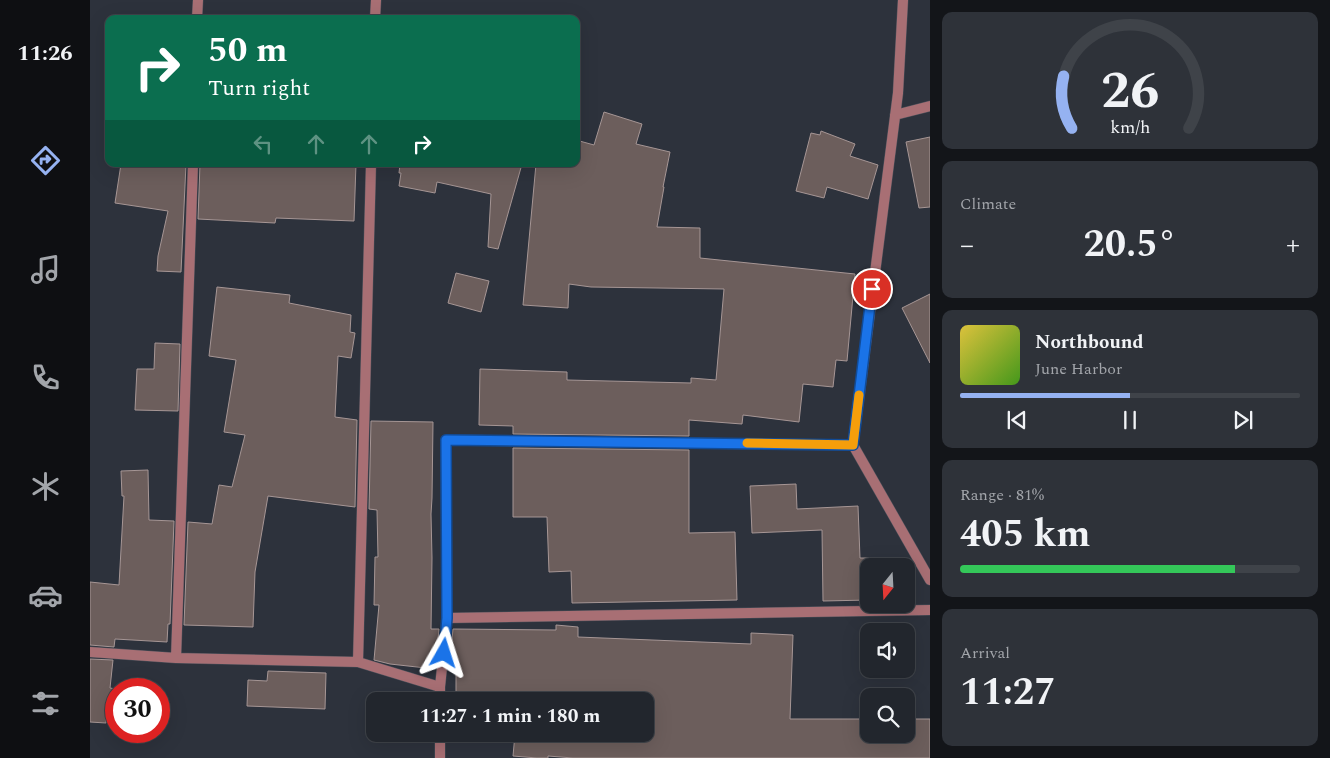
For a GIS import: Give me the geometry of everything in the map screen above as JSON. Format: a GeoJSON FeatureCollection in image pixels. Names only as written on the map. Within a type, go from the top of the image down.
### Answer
{"type":"FeatureCollection","features":[{"type":"Feature","properties":{"kind":"street"},"geometry":{"type":"LineString","coordinates":[[197,15],[198,0]]}},
{"type":"Feature","properties":{"kind":"street"},"geometry":{"type":"LineString","coordinates":[[375,15],[376,0]]}},
{"type":"Feature","properties":{"kind":"street"},"geometry":{"type":"LineString","coordinates":[[903,0],[898,93],[853,445],[930,580]]}},
{"type":"Feature","properties":{"kind":"street"},"geometry":{"type":"LineString","coordinates":[[895,114],[930,106]]}},
{"type":"Feature","properties":{"kind":"street"},"geometry":{"type":"LineString","coordinates":[[176,658],[193,167]]}},
{"type":"Feature","properties":{"kind":"street"},"geometry":{"type":"LineString","coordinates":[[358,662],[371,167]]}},
{"type":"Feature","properties":{"kind":"street"},"geometry":{"type":"LineString","coordinates":[[440,692],[447,618],[446,440],[853,445]]}},
{"type":"Feature","properties":{"kind":"street"},"geometry":{"type":"LineString","coordinates":[[447,618],[930,610]]}},
{"type":"Feature","properties":{"kind":"street"},"geometry":{"type":"LineString","coordinates":[[90,652],[176,658],[358,662],[440,687]]}},
{"type":"Feature","properties":{"kind":"street"},"geometry":{"type":"LineString","coordinates":[[440,742],[440,758]]}},
{"type":"Feature","properties":{"kind":"building"},"geometry":{"type":"Polygon","coordinates":[[[604,112],[642,124],[636,144],[670,152],[657,227],[700,228],[700,258],[855,274],[847,361],[836,360],[833,387],[803,384],[799,422],[743,415],[742,424],[689,420],[689,436],[513,434],[513,426],[479,425],[480,369],[567,372],[567,380],[691,383],[691,378],[716,380],[724,289],[591,287],[569,284],[568,308],[523,305],[536,167],[580,167],[580,141],[594,145],[604,112]]]}},
{"type":"Feature","properties":{"kind":"building"},"geometry":{"type":"Polygon","coordinates":[[[821,131],[855,144],[850,156],[878,165],[868,199],[827,187],[824,198],[796,191],[811,133],[820,135],[821,131]]]}},
{"type":"Feature","properties":{"kind":"building"},"geometry":{"type":"Polygon","coordinates":[[[930,137],[930,207],[919,208],[906,142],[930,137]]]}},
{"type":"Feature","properties":{"kind":"building"},"geometry":{"type":"Polygon","coordinates":[[[121,167],[186,167],[181,272],[157,271],[158,256],[168,211],[115,203],[121,167]]]}},
{"type":"Feature","properties":{"kind":"building"},"geometry":{"type":"Polygon","coordinates":[[[200,167],[356,167],[354,221],[276,218],[275,223],[198,219],[200,167]]]}},
{"type":"Feature","properties":{"kind":"building"},"geometry":{"type":"Polygon","coordinates":[[[400,167],[521,167],[498,249],[488,247],[491,194],[437,182],[435,193],[399,186],[401,173],[399,173],[400,167]]]}},
{"type":"Feature","properties":{"kind":"building"},"geometry":{"type":"Polygon","coordinates":[[[456,273],[489,281],[481,312],[448,303],[456,273]]]}},
{"type":"Feature","properties":{"kind":"building"},"geometry":{"type":"Polygon","coordinates":[[[217,287],[290,295],[289,303],[351,315],[350,332],[355,333],[351,358],[338,356],[335,417],[357,420],[355,507],[268,496],[255,572],[253,627],[184,625],[188,522],[212,524],[219,485],[232,487],[245,435],[224,432],[236,360],[209,356],[217,287]]]}},
{"type":"Feature","properties":{"kind":"building"},"geometry":{"type":"Polygon","coordinates":[[[930,294],[930,363],[902,308],[930,294]]]}},
{"type":"Feature","properties":{"kind":"building"},"geometry":{"type":"Polygon","coordinates":[[[155,343],[180,344],[178,411],[135,410],[137,369],[154,369],[155,343]]]}},
{"type":"Feature","properties":{"kind":"building"},"geometry":{"type":"Polygon","coordinates":[[[371,421],[433,422],[431,629],[439,629],[435,669],[390,664],[374,660],[379,605],[374,605],[375,557],[378,557],[377,510],[369,509],[371,421]]]}},
{"type":"Feature","properties":{"kind":"building"},"geometry":{"type":"Polygon","coordinates":[[[513,448],[689,450],[689,533],[735,532],[737,600],[572,603],[571,571],[549,572],[547,517],[513,517],[513,448]]]}},
{"type":"Feature","properties":{"kind":"building"},"geometry":{"type":"Polygon","coordinates":[[[148,470],[149,520],[174,521],[170,624],[168,624],[167,642],[115,639],[114,647],[90,645],[90,582],[119,585],[124,496],[122,496],[121,471],[148,470]]]}},
{"type":"Feature","properties":{"kind":"building"},"geometry":{"type":"Polygon","coordinates":[[[796,484],[797,509],[858,506],[860,600],[823,601],[822,530],[752,533],[750,486],[796,484]]]}},
{"type":"Feature","properties":{"kind":"building"},"geometry":{"type":"Polygon","coordinates":[[[556,625],[578,627],[578,637],[751,644],[751,633],[793,635],[790,719],[860,719],[860,743],[915,743],[915,719],[930,719],[930,758],[573,758],[548,756],[548,758],[537,758],[513,756],[514,742],[654,742],[654,692],[456,692],[456,671],[449,670],[453,629],[556,630],[556,625]]]}},
{"type":"Feature","properties":{"kind":"building"},"geometry":{"type":"Polygon","coordinates":[[[90,659],[113,660],[111,678],[105,678],[105,723],[90,722],[90,659]]]}},
{"type":"Feature","properties":{"kind":"building"},"geometry":{"type":"Polygon","coordinates":[[[268,671],[326,673],[325,709],[247,706],[248,680],[267,681],[268,671]]]}},
{"type":"Feature","properties":{"kind":"slow traffic"},"geometry":{"type":"LineString","coordinates":[[747,443],[853,445],[859,395]]}},
{"type":"Feature","properties":{"kind":"route"},"geometry":{"type":"LineString","coordinates":[[444,653],[447,618],[446,440],[853,445],[872,289]]}}]}
